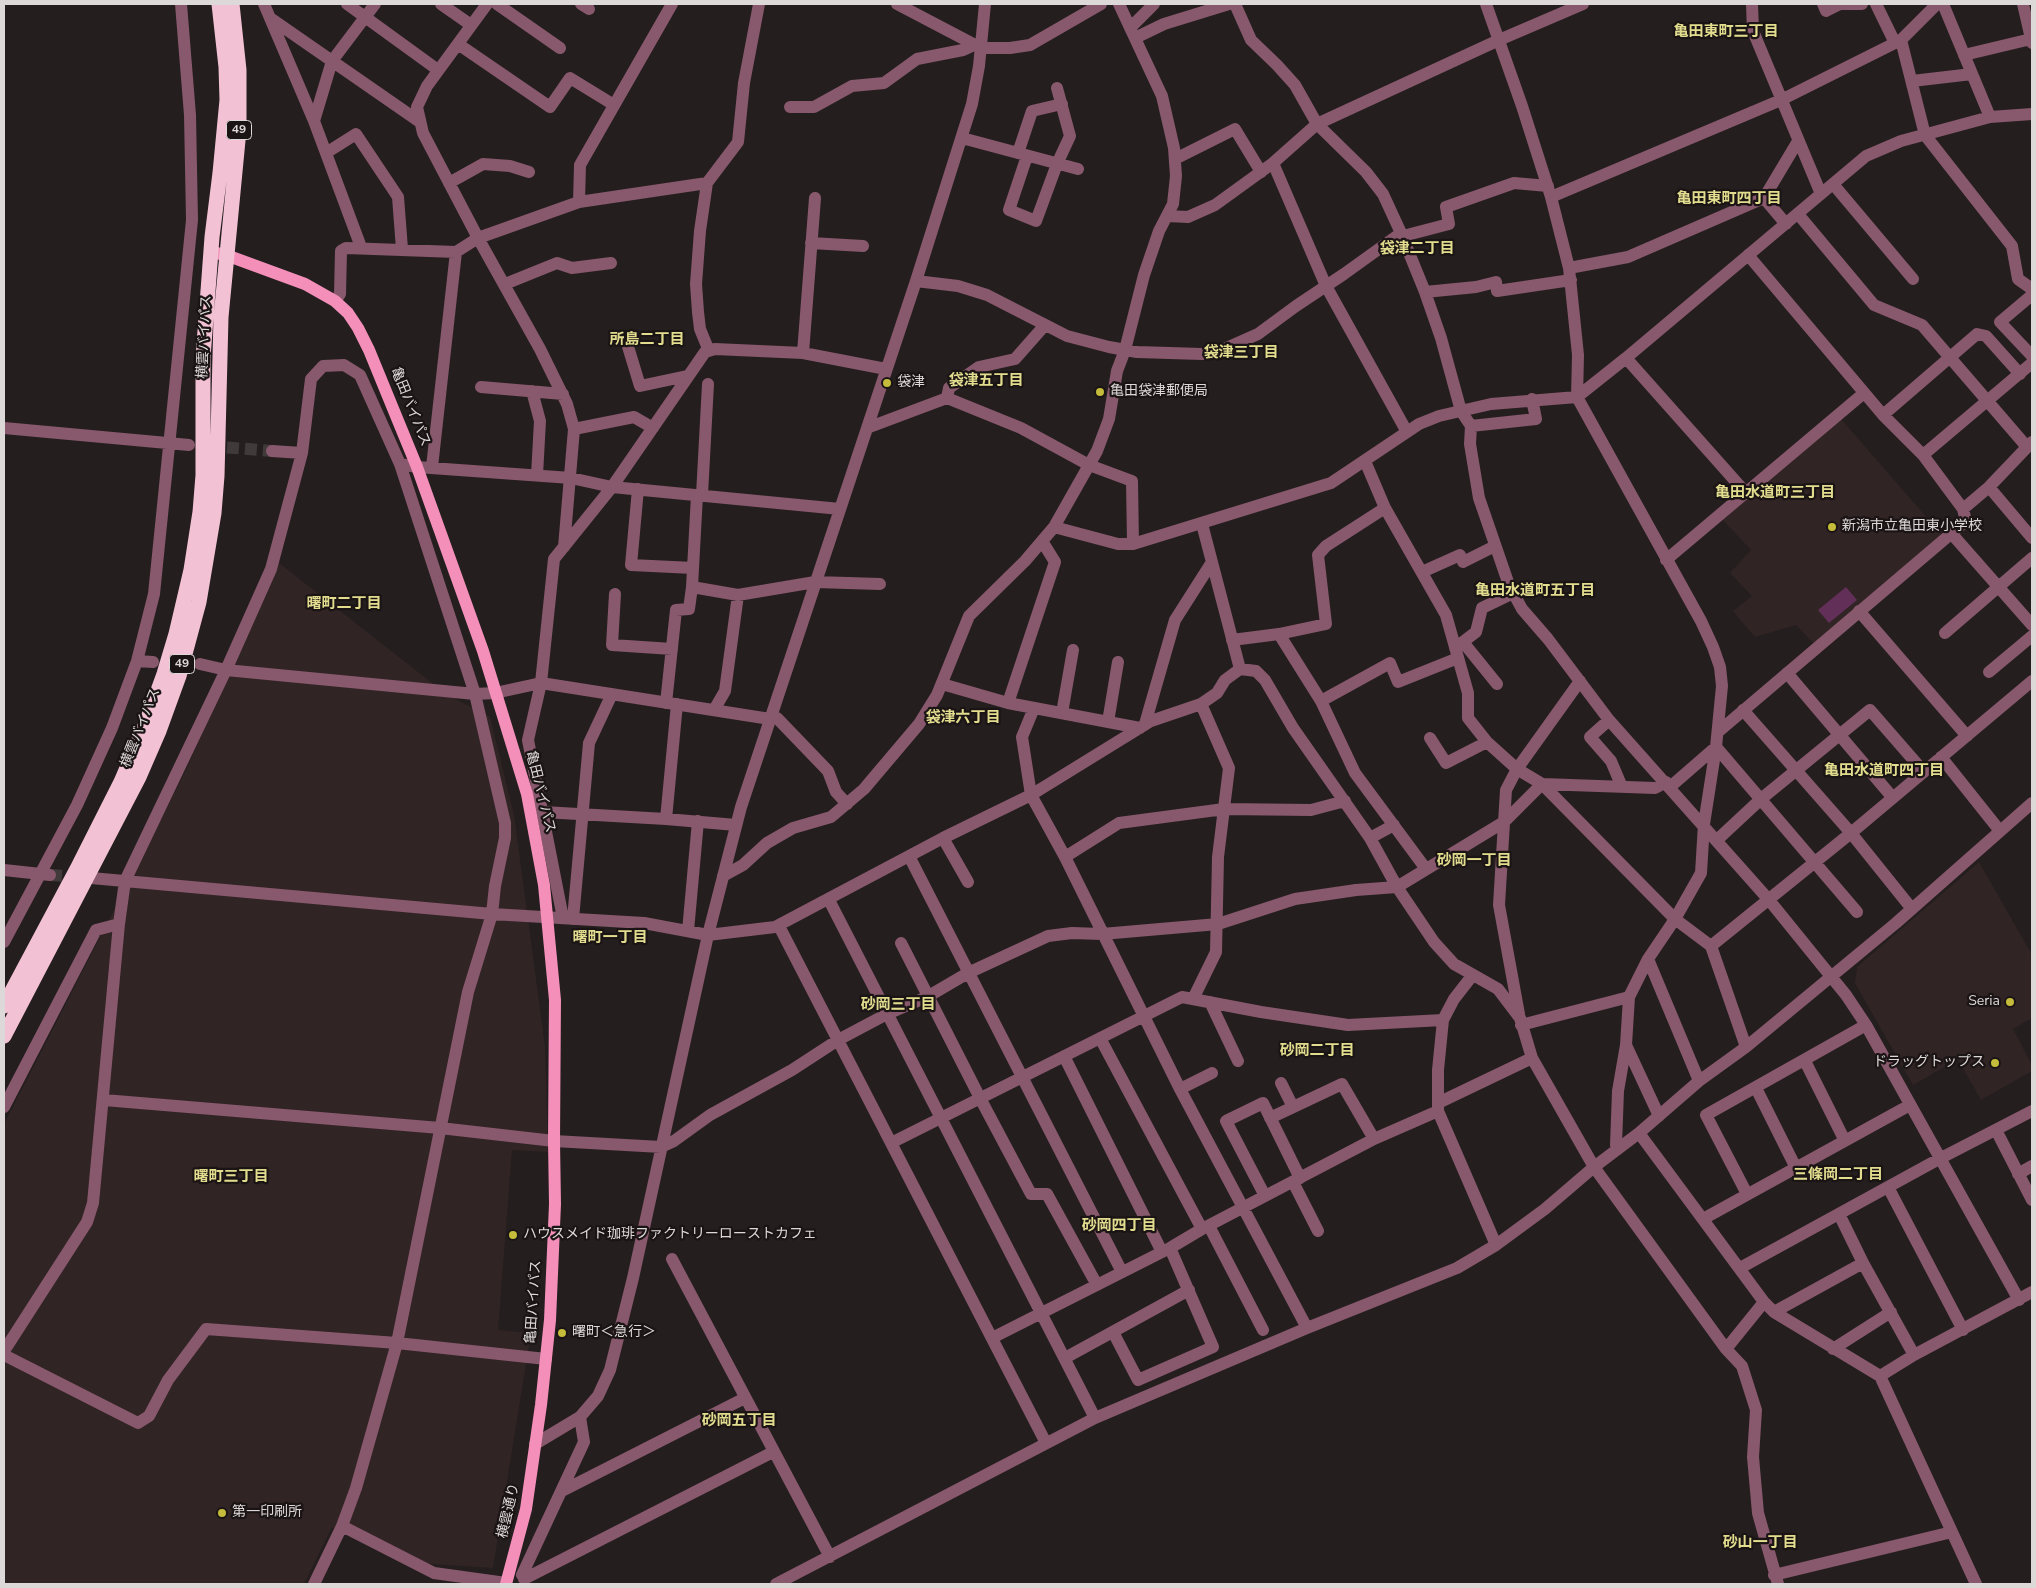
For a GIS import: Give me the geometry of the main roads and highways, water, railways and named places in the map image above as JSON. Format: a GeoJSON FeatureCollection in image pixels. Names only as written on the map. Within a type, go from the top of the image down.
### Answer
{"type":"FeatureCollection","features":[{"type":"Feature","properties":{"kind":"highway","name":"49"},"geometry":{"type":"LineString","coordinates":[[211,252],[227,100],[226,67],[219,4]]}},
{"type":"Feature","properties":{"kind":"highway","name":"49"},"geometry":{"type":"LineString","coordinates":[[226,255],[237,154],[240,98],[232,4]]}},
{"type":"Feature","properties":{"kind":"highway","name":"横雲バイパス"},"geometry":{"type":"LineString","coordinates":[[4,1006],[121,782],[145,726],[176,634],[191,570],[200,512],[204,435],[203,358],[211,252]]}},
{"type":"Feature","properties":{"kind":"highway","name":"横雲バイパス"},"geometry":{"type":"LineString","coordinates":[[4,1036],[139,777],[159,731],[190,637],[205,572],[214,513],[217,476],[219,358],[226,255]]}},
{"type":"Feature","properties":{"kind":"main road","name":"亀田バイパス"},"geometry":{"type":"LineString","coordinates":[[211,252],[226,255],[305,284],[335,301],[348,313],[369,350],[417,467],[483,652],[527,794],[544,885],[555,1000],[555,1204],[550,1320],[535,1444]]}},
{"type":"Feature","properties":{"kind":"main road","name":"横雲通り"},"geometry":{"type":"LineString","coordinates":[[506,1584],[526,1509],[535,1444]]}},
{"type":"Feature","properties":{"kind":"tunnel"},"geometry":{"type":"LineString","coordinates":[[209,446],[272,451]]}},
{"type":"Feature","properties":{"kind":"tunnel"},"geometry":{"type":"LineString","coordinates":[[50,875],[81,877]]}},
{"type":"Feature","properties":{"kind":"place","name":"袋津"},"geometry":{"type":"Point","coordinates":[887,383]}},
{"type":"Feature","properties":{"kind":"place","name":"亀田袋津郵便局"},"geometry":{"type":"Point","coordinates":[1100,392]}},
{"type":"Feature","properties":{"kind":"place","name":"新潟市立亀田東小学校"},"geometry":{"type":"Point","coordinates":[1832,527]}},
{"type":"Feature","properties":{"kind":"place","name":"Seria"},"geometry":{"type":"Point","coordinates":[2010,1002]}},
{"type":"Feature","properties":{"kind":"place","name":"ドラッグトップス"},"geometry":{"type":"Point","coordinates":[1995,1063]}},
{"type":"Feature","properties":{"kind":"place","name":"ハウスメイド珈琲ファクトリーローストカフェ"},"geometry":{"type":"Point","coordinates":[513,1235]}},
{"type":"Feature","properties":{"kind":"place","name":"曙町＜急行＞"},"geometry":{"type":"Point","coordinates":[562,1333]}},
{"type":"Feature","properties":{"kind":"place","name":"第一印刷所"},"geometry":{"type":"Point","coordinates":[222,1513]}},
{"type":"Feature","properties":{"kind":"district","name":"亀田東町三丁目"},"geometry":{"type":"Point","coordinates":[1726,32]}},
{"type":"Feature","properties":{"kind":"district","name":"亀田東町四丁目"},"geometry":{"type":"Point","coordinates":[1729,199]}},
{"type":"Feature","properties":{"kind":"district","name":"袋津二丁目"},"geometry":{"type":"Point","coordinates":[1417,249]}},
{"type":"Feature","properties":{"kind":"district","name":"所島二丁目"},"geometry":{"type":"Point","coordinates":[647,340]}},
{"type":"Feature","properties":{"kind":"district","name":"袋津三丁目"},"geometry":{"type":"Point","coordinates":[1241,353]}},
{"type":"Feature","properties":{"kind":"district","name":"袋津五丁目"},"geometry":{"type":"Point","coordinates":[986,381]}},
{"type":"Feature","properties":{"kind":"district","name":"亀田水道町三丁目"},"geometry":{"type":"Point","coordinates":[1775,493]}},
{"type":"Feature","properties":{"kind":"district","name":"亀田水道町五丁目"},"geometry":{"type":"Point","coordinates":[1535,591]}},
{"type":"Feature","properties":{"kind":"district","name":"曙町二丁目"},"geometry":{"type":"Point","coordinates":[344,604]}},
{"type":"Feature","properties":{"kind":"district","name":"袋津六丁目"},"geometry":{"type":"Point","coordinates":[963,718]}},
{"type":"Feature","properties":{"kind":"district","name":"亀田水道町四丁目"},"geometry":{"type":"Point","coordinates":[1884,771]}},
{"type":"Feature","properties":{"kind":"district","name":"砂岡一丁目"},"geometry":{"type":"Point","coordinates":[1474,861]}},
{"type":"Feature","properties":{"kind":"district","name":"曙町一丁目"},"geometry":{"type":"Point","coordinates":[610,938]}},
{"type":"Feature","properties":{"kind":"district","name":"砂岡三丁目"},"geometry":{"type":"Point","coordinates":[898,1005]}},
{"type":"Feature","properties":{"kind":"district","name":"砂岡二丁目"},"geometry":{"type":"Point","coordinates":[1317,1051]}},
{"type":"Feature","properties":{"kind":"district","name":"三條岡二丁目"},"geometry":{"type":"Point","coordinates":[1838,1175]}},
{"type":"Feature","properties":{"kind":"district","name":"曙町三丁目"},"geometry":{"type":"Point","coordinates":[231,1177]}},
{"type":"Feature","properties":{"kind":"district","name":"砂岡四丁目"},"geometry":{"type":"Point","coordinates":[1119,1226]}},
{"type":"Feature","properties":{"kind":"district","name":"砂岡五丁目"},"geometry":{"type":"Point","coordinates":[739,1421]}},
{"type":"Feature","properties":{"kind":"district","name":"砂山一丁目"},"geometry":{"type":"Point","coordinates":[1760,1543]}}]}
